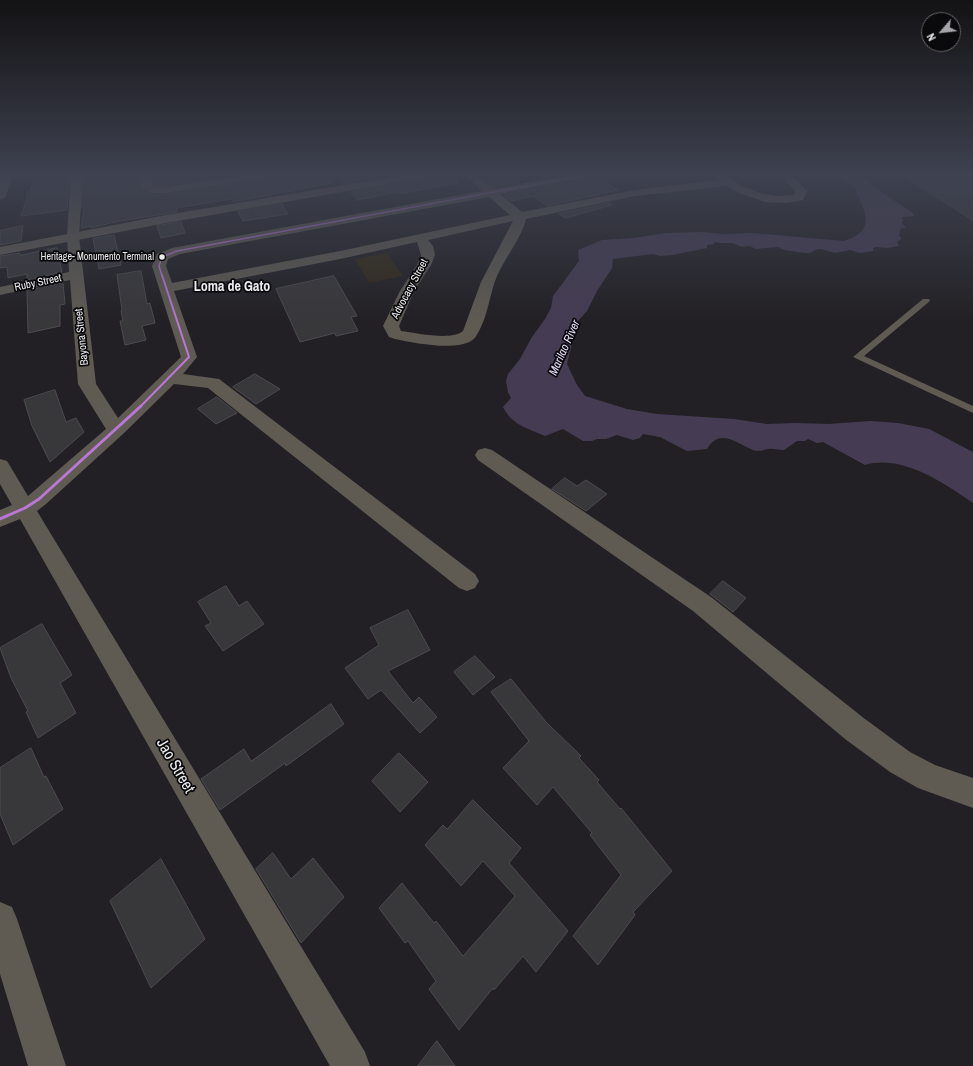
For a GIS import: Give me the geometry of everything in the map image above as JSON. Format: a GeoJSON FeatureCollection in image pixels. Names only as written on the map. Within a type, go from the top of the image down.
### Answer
{"type":"FeatureCollection","features":[{"type":"Feature","properties":{"kind":"main road"},"geometry":{"type":"LineString","coordinates":[[0,252],[73,236],[143,224]]}},
{"type":"Feature","properties":{"kind":"street","name":"Bayona Street"},"geometry":{"type":"LineString","coordinates":[[74,224],[73,236],[76,274],[87,384],[116,430]]}},
{"type":"Feature","properties":{"kind":"street"},"geometry":{"type":"LineString","coordinates":[[12,514],[39,499],[116,430],[170,378],[189,357],[159,266],[162,257],[177,251],[325,224]]}},
{"type":"Feature","properties":{"kind":"street"},"geometry":{"type":"LineString","coordinates":[[166,288],[486,224]]}},
{"type":"Feature","properties":{"kind":"street","name":"Advocacy Street"},"geometry":{"type":"LineString","coordinates":[[420,237],[426,246],[428,255],[424,265],[407,291],[391,326],[395,334],[407,338],[451,340],[463,339],[472,333],[484,292],[519,224]]}},
{"type":"Feature","properties":{"kind":"street","name":"Ruby Street"},"geometry":{"type":"LineString","coordinates":[[0,290],[76,274]]}},
{"type":"Feature","properties":{"kind":"street"},"geometry":{"type":"LineString","coordinates":[[170,378],[213,383],[467,581]]}},
{"type":"Feature","properties":{"kind":"street"},"geometry":{"type":"LineString","coordinates":[[485,455],[702,604],[855,729],[900,762],[928,778],[973,793]]}},
{"type":"Feature","properties":{"kind":"street","name":"Jao Street"},"geometry":{"type":"LineString","coordinates":[[0,466],[12,514],[351,1066]]}},
{"type":"Feature","properties":{"kind":"street"},"geometry":{"type":"LineString","coordinates":[[0,919],[47,1066]]}},
{"type":"Feature","properties":{"kind":"lane"},"geometry":{"type":"LineString","coordinates":[[926,301],[858,357],[973,410]]}},
{"type":"Feature","properties":{"kind":"shaded area"},"geometry":{"type":"Polygon","coordinates":[[[387,253],[403,276],[369,283],[355,259],[387,253]]]}},
{"type":"Feature","properties":{"kind":"water","name":"Marilao River"},"geometry":{"type":"Polygon","coordinates":[[[865,224],[903,224],[906,228],[901,228],[899,236],[902,238],[897,242],[899,246],[887,248],[876,247],[873,248],[874,251],[860,253],[850,250],[835,253],[821,249],[810,253],[805,253],[784,250],[778,247],[756,249],[749,246],[742,247],[733,243],[714,242],[714,244],[707,245],[707,248],[672,255],[660,256],[653,254],[613,259],[612,268],[597,291],[587,311],[577,322],[567,364],[577,385],[585,396],[627,409],[657,414],[734,419],[767,424],[829,424],[870,421],[898,423],[929,429],[973,452],[973,503],[936,479],[922,472],[893,463],[865,465],[823,442],[817,443],[808,439],[805,441],[797,441],[784,450],[770,449],[757,451],[735,441],[723,438],[712,442],[707,449],[687,451],[660,437],[643,434],[640,438],[633,440],[617,435],[606,439],[583,441],[563,429],[545,436],[526,428],[515,422],[503,407],[511,398],[506,381],[508,374],[520,359],[532,337],[545,319],[551,308],[553,296],[579,261],[578,250],[602,240],[634,238],[665,233],[753,233],[844,241],[854,237],[864,227],[865,224]]]}},
{"type":"Feature","properties":{"kind":"building"},"geometry":{"type":"Polygon","coordinates":[[[82,224],[107,224],[91,228],[91,226],[81,228],[82,224]]]}},
{"type":"Feature","properties":{"kind":"building"},"geometry":{"type":"Polygon","coordinates":[[[182,224],[185,233],[161,238],[157,226],[182,224]]]}},
{"type":"Feature","properties":{"kind":"building"},"geometry":{"type":"Polygon","coordinates":[[[23,226],[21,241],[0,245],[0,231],[23,226]]]}},
{"type":"Feature","properties":{"kind":"building"},"geometry":{"type":"Polygon","coordinates":[[[114,235],[121,265],[99,269],[93,239],[114,235]]]}},
{"type":"Feature","properties":{"kind":"building"},"geometry":{"type":"Polygon","coordinates":[[[57,248],[62,272],[27,280],[27,274],[8,278],[7,267],[0,268],[0,256],[20,253],[20,255],[57,248]]]}},
{"type":"Feature","properties":{"kind":"building"},"geometry":{"type":"Polygon","coordinates":[[[141,271],[147,304],[150,303],[155,323],[142,326],[146,340],[125,345],[120,321],[123,321],[117,275],[141,271]]]}},
{"type":"Feature","properties":{"kind":"building"},"geometry":{"type":"Polygon","coordinates":[[[334,276],[357,316],[351,317],[358,331],[336,336],[335,333],[300,342],[276,289],[334,276]]]}},
{"type":"Feature","properties":{"kind":"building"},"geometry":{"type":"Polygon","coordinates":[[[63,283],[65,304],[60,305],[60,326],[28,333],[27,291],[63,283]]]}},
{"type":"Feature","properties":{"kind":"building"},"geometry":{"type":"Polygon","coordinates":[[[255,374],[280,389],[256,404],[233,387],[255,374]]]}},
{"type":"Feature","properties":{"kind":"building"},"geometry":{"type":"Polygon","coordinates":[[[55,390],[66,422],[76,418],[84,432],[50,462],[32,426],[24,400],[55,390]]]}},
{"type":"Feature","properties":{"kind":"building"},"geometry":{"type":"Polygon","coordinates":[[[217,397],[237,413],[216,424],[198,409],[217,397]]]}},
{"type":"Feature","properties":{"kind":"building"},"geometry":{"type":"Polygon","coordinates":[[[565,478],[577,486],[586,480],[607,494],[586,511],[552,489],[565,478]]]}},
{"type":"Feature","properties":{"kind":"building"},"geometry":{"type":"Polygon","coordinates":[[[723,581],[746,598],[733,612],[710,594],[723,581]]]}},
{"type":"Feature","properties":{"kind":"building"},"geometry":{"type":"Polygon","coordinates":[[[226,586],[239,606],[247,601],[264,624],[223,651],[205,626],[211,623],[198,602],[226,586]]]}},
{"type":"Feature","properties":{"kind":"building"},"geometry":{"type":"Polygon","coordinates":[[[408,610],[430,650],[388,671],[413,703],[419,697],[437,717],[420,733],[381,690],[368,699],[345,668],[379,645],[370,628],[408,610]]]}},
{"type":"Feature","properties":{"kind":"building"},"geometry":{"type":"Polygon","coordinates":[[[42,624],[72,675],[60,683],[76,713],[38,738],[26,712],[28,711],[11,678],[0,648],[42,624]]]}},
{"type":"Feature","properties":{"kind":"building"},"geometry":{"type":"Polygon","coordinates":[[[475,656],[495,677],[473,695],[454,672],[475,656]]]}},
{"type":"Feature","properties":{"kind":"building"},"geometry":{"type":"Polygon","coordinates":[[[511,679],[546,722],[581,756],[579,758],[599,780],[597,782],[620,809],[621,808],[672,871],[633,912],[635,915],[598,965],[573,936],[621,875],[590,835],[592,833],[553,787],[537,805],[503,768],[529,741],[491,692],[511,679]]]}},
{"type":"Feature","properties":{"kind":"building"},"geometry":{"type":"Polygon","coordinates":[[[331,704],[344,724],[286,766],[285,763],[220,810],[201,779],[244,749],[251,761],[331,704]]]}},
{"type":"Feature","properties":{"kind":"building"},"geometry":{"type":"Polygon","coordinates":[[[31,748],[44,777],[46,776],[63,809],[13,845],[0,814],[0,768],[31,748]]]}},
{"type":"Feature","properties":{"kind":"building"},"geometry":{"type":"Polygon","coordinates":[[[399,753],[428,782],[400,812],[372,781],[399,753]]]}},
{"type":"Feature","properties":{"kind":"building"},"geometry":{"type":"Polygon","coordinates":[[[473,800],[521,848],[509,863],[568,931],[536,972],[523,956],[494,990],[493,988],[459,1030],[429,989],[436,981],[408,941],[405,943],[379,908],[402,883],[434,923],[436,921],[463,956],[495,920],[515,896],[483,861],[461,886],[425,845],[443,825],[447,829],[473,800]]]}},
{"type":"Feature","properties":{"kind":"building"},"geometry":{"type":"Polygon","coordinates":[[[273,853],[291,879],[313,858],[344,897],[301,943],[256,869],[273,853]]]}},
{"type":"Feature","properties":{"kind":"building"},"geometry":{"type":"Polygon","coordinates":[[[161,859],[205,939],[151,988],[110,901],[161,859]]]}},
{"type":"Feature","properties":{"kind":"building"},"geometry":{"type":"Polygon","coordinates":[[[437,1041],[455,1066],[418,1066],[437,1041]]]}},
{"type":"Feature","properties":{"kind":"transit line"},"geometry":{"type":"LineString","coordinates":[[0,519],[25,508],[39,499],[133,414],[189,357],[159,266],[162,257],[177,251],[324,224]]}},
{"type":"Feature","properties":{"kind":"place","name":"Heritage- Monumento Terminal"},"geometry":{"type":"Point","coordinates":[162,257]}},
{"type":"Feature","properties":{"kind":"district","name":"Loma de Gato"},"geometry":{"type":"Point","coordinates":[232,287]}}]}
